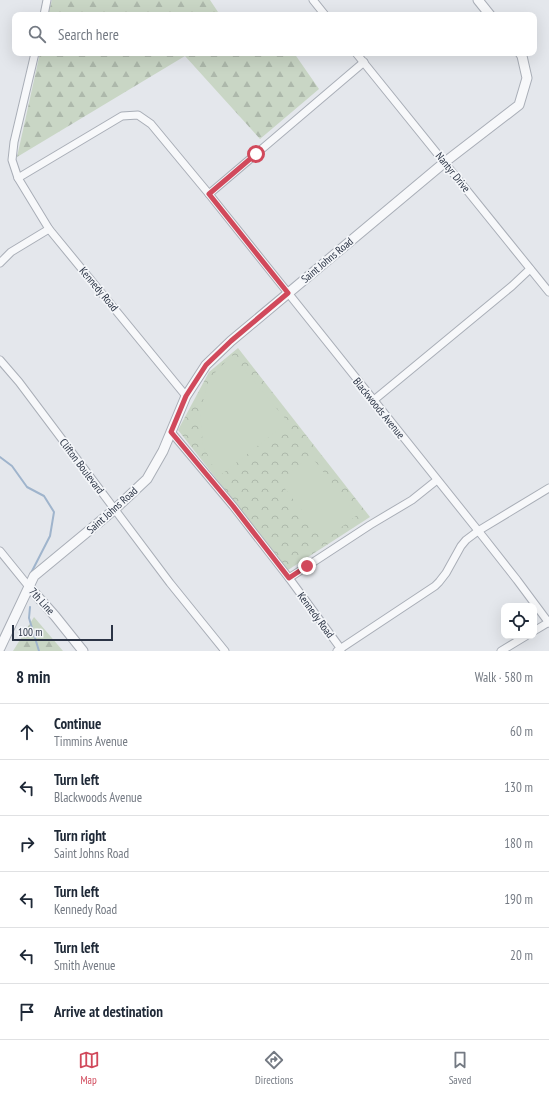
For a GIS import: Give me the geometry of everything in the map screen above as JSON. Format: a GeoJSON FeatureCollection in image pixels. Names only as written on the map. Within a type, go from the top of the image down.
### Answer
{"type":"FeatureCollection","features":[{"type":"Feature","properties":{"kind":"street"},"geometry":{"type":"LineString","coordinates":[[45,12],[47,0]]}},
{"type":"Feature","properties":{"kind":"street"},"geometry":{"type":"LineString","coordinates":[[313,0],[323,12]]}},
{"type":"Feature","properties":{"kind":"street"},"geometry":{"type":"LineString","coordinates":[[478,0],[488,12]]}},
{"type":"Feature","properties":{"kind":"street","name":"Kennedy Road"},"geometry":{"type":"LineString","coordinates":[[34,56],[14,142],[12,160],[18,178],[49,229],[186,396]]}},
{"type":"Feature","properties":{"kind":"street","name":"Nantyr Drive"},"geometry":{"type":"LineString","coordinates":[[359,56],[549,292]]}},
{"type":"Feature","properties":{"kind":"street","name":"Saint Johns Road"},"geometry":{"type":"LineString","coordinates":[[0,648],[30,588],[34,576],[115,509],[147,478],[163,451],[186,396],[206,365],[231,341],[445,162],[520,105],[527,78],[522,56]]}},
{"type":"Feature","properties":{"kind":"street"},"geometry":{"type":"LineString","coordinates":[[209,194],[364,62]]}},
{"type":"Feature","properties":{"kind":"street","name":"Blackwoods Avenue"},"geometry":{"type":"LineString","coordinates":[[18,178],[122,116],[138,115],[151,124],[374,400],[549,622]]}},
{"type":"Feature","properties":{"kind":"street"},"geometry":{"type":"LineString","coordinates":[[0,262],[11,252],[49,229]]}},
{"type":"Feature","properties":{"kind":"street"},"geometry":{"type":"LineString","coordinates":[[374,400],[512,286],[530,269]]}},
{"type":"Feature","properties":{"kind":"street","name":"Clifton Boulevard"},"geometry":{"type":"LineString","coordinates":[[0,360],[24,389],[222,650]]}},
{"type":"Feature","properties":{"kind":"street","name":"Kennedy Road"},"geometry":{"type":"LineString","coordinates":[[171,432],[233,506],[289,578],[339,650]]}},
{"type":"Feature","properties":{"kind":"street"},"geometry":{"type":"LineString","coordinates":[[289,578],[370,525],[412,500],[437,480]]}},
{"type":"Feature","properties":{"kind":"street"},"geometry":{"type":"LineString","coordinates":[[339,650],[439,582],[446,573],[463,543],[478,531],[549,488]]}},
{"type":"Feature","properties":{"kind":"street","name":"7th Line"},"geometry":{"type":"LineString","coordinates":[[0,551],[55,616],[82,651]]}},
{"type":"Feature","properties":{"kind":"street"},"geometry":{"type":"LineString","coordinates":[[537,629],[549,622]]}},
{"type":"Feature","properties":{"kind":"street"},"geometry":{"type":"LineString","coordinates":[[501,651],[521,639]]}},
{"type":"Feature","properties":{"kind":"green space"},"geometry":{"type":"Polygon","coordinates":[[[52,0],[210,0],[218,12],[49,12],[52,0]]]}},
{"type":"Feature","properties":{"kind":"green space"},"geometry":{"type":"Polygon","coordinates":[[[39,56],[185,56],[17,157],[39,56]]]}},
{"type":"Feature","properties":{"kind":"green space"},"geometry":{"type":"Polygon","coordinates":[[[185,56],[296,56],[319,89],[260,139],[185,56]]]}},
{"type":"Feature","properties":{"kind":"green space"},"geometry":{"type":"Polygon","coordinates":[[[238,348],[370,517],[288,570],[178,430],[209,372],[238,348]]]}},
{"type":"Feature","properties":{"kind":"green space"},"geometry":{"type":"Polygon","coordinates":[[[232,355],[288,422],[218,477],[203,445],[200,412],[209,379],[232,355]]]}},
{"type":"Feature","properties":{"kind":"green space"},"geometry":{"type":"Polygon","coordinates":[[[311,456],[357,515],[325,540],[279,481],[311,456]]]}},
{"type":"Feature","properties":{"kind":"green space"},"geometry":{"type":"Polygon","coordinates":[[[34,617],[63,651],[13,651],[34,617]]]}},
{"type":"Feature","properties":{"kind":"waterway"},"geometry":{"type":"LineString","coordinates":[[0,457],[12,466],[27,487],[44,496],[54,512],[50,536],[30,575]]}},
{"type":"Feature","properties":{"kind":"waterway"},"geometry":{"type":"LineString","coordinates":[[30,607],[29,618],[39,651]]}},
{"type":"Feature","properties":{"kind":"route"},"geometry":{"type":"LineString","coordinates":[[256,154],[209,194],[288,293],[231,341],[206,365],[186,396],[171,432],[233,506],[289,578],[307,566]]}}]}
